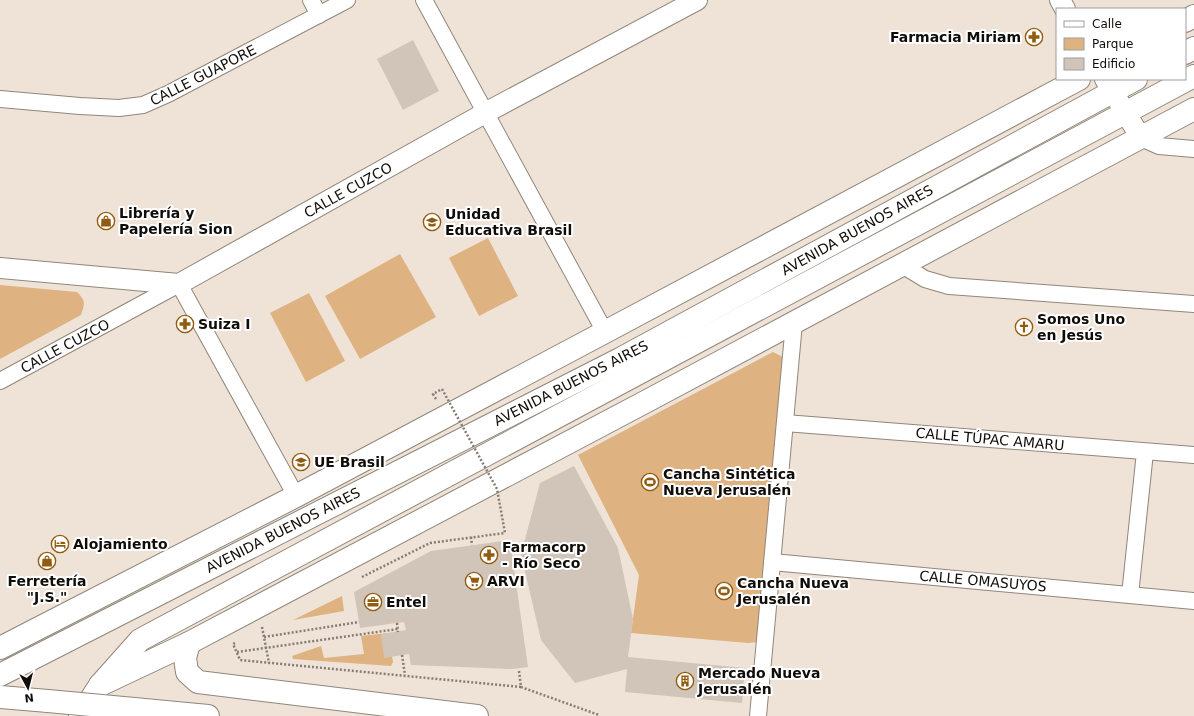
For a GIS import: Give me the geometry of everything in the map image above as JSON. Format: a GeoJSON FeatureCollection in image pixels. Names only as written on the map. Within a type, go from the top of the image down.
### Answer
{"type":"FeatureCollection","features":[{"type":"Feature","properties":{"kind":"main road","name":"AVENIDA BUENOS AIRES"},"geometry":{"type":"LineString","coordinates":[[80,716],[100,685],[140,640],[1194,76]]}},
{"type":"Feature","properties":{"kind":"main road","name":"AVENIDA BUENOS AIRES"},"geometry":{"type":"LineString","coordinates":[[0,648],[296,496],[1077,80]]}},
{"type":"Feature","properties":{"kind":"main road","name":"AVENIDA BUENOS AIRES"},"geometry":{"type":"LineString","coordinates":[[0,675],[620,359],[1109,85],[1132,80]]}},
{"type":"Feature","properties":{"kind":"main road"},"geometry":{"type":"LineString","coordinates":[[100,685],[189,643],[794,323],[1194,109]]}},
{"type":"Feature","properties":{"kind":"main road"},"geometry":{"type":"LineString","coordinates":[[189,643],[185,658],[187,672],[198,682],[477,716]]}},
{"type":"Feature","properties":{"kind":"main road"},"geometry":{"type":"LineString","coordinates":[[0,696],[208,716]]}},
{"type":"Feature","properties":{"kind":"street"},"geometry":{"type":"LineString","coordinates":[[311,0],[319,15]]}},
{"type":"Feature","properties":{"kind":"street","name":"CALLE GUAPORE"},"geometry":{"type":"LineString","coordinates":[[0,99],[119,108],[143,105],[168,94],[347,0]]}},
{"type":"Feature","properties":{"kind":"street"},"geometry":{"type":"LineString","coordinates":[[424,0],[605,332]]}},
{"type":"Feature","properties":{"kind":"street","name":"CALLE CUZCO"},"geometry":{"type":"LineString","coordinates":[[0,381],[180,284],[485,113],[698,0]]}},
{"type":"Feature","properties":{"kind":"street"},"geometry":{"type":"LineString","coordinates":[[1109,85],[1141,138],[1159,146],[1194,149]]}},
{"type":"Feature","properties":{"kind":"street"},"geometry":{"type":"LineString","coordinates":[[902,265],[924,279],[949,286],[1194,304]]}},
{"type":"Feature","properties":{"kind":"street"},"geometry":{"type":"LineString","coordinates":[[0,268],[180,284],[296,496]]}},
{"type":"Feature","properties":{"kind":"street"},"geometry":{"type":"LineString","coordinates":[[758,716],[794,323]]}},
{"type":"Feature","properties":{"kind":"street","name":"CALLE TÚPAC AMARU"},"geometry":{"type":"LineString","coordinates":[[785,423],[1194,455]]}},
{"type":"Feature","properties":{"kind":"street"},"geometry":{"type":"LineString","coordinates":[[1130,595],[1145,452]]}},
{"type":"Feature","properties":{"kind":"street","name":"CALLE OMASUYOS"},"geometry":{"type":"LineString","coordinates":[[772,562],[1194,601]]}},
{"type":"Feature","properties":{"kind":"path"},"geometry":{"type":"LineString","coordinates":[[360,578],[430,543],[505,533],[497,489],[442,390],[433,394]]}},
{"type":"Feature","properties":{"kind":"path"},"geometry":{"type":"LineString","coordinates":[[471,537],[472,545]]}},
{"type":"Feature","properties":{"kind":"path"},"geometry":{"type":"LineString","coordinates":[[264,637],[359,622]]}},
{"type":"Feature","properties":{"kind":"path"},"geometry":{"type":"LineString","coordinates":[[237,652],[398,630],[397,623]]}},
{"type":"Feature","properties":{"kind":"path"},"geometry":{"type":"LineString","coordinates":[[257,630],[262,627],[269,663]]}},
{"type":"Feature","properties":{"kind":"path"},"geometry":{"type":"LineString","coordinates":[[239,640],[233,644],[240,660],[521,686],[599,716]]}},
{"type":"Feature","properties":{"kind":"path"},"geometry":{"type":"LineString","coordinates":[[402,655],[405,675]]}},
{"type":"Feature","properties":{"kind":"path"},"geometry":{"type":"LineString","coordinates":[[519,672],[521,686]]}},
{"type":"Feature","properties":{"kind":"green space"},"geometry":{"type":"Polygon","coordinates":[[[488,238],[518,296],[479,316],[449,258],[488,238]]]}},
{"type":"Feature","properties":{"kind":"green space"},"geometry":{"type":"Polygon","coordinates":[[[400,254],[436,317],[360,359],[325,296],[400,254]]]}},
{"type":"Feature","properties":{"kind":"green space"},"geometry":{"type":"Polygon","coordinates":[[[0,285],[77,292],[84,302],[81,315],[0,359],[0,285]]]}},
{"type":"Feature","properties":{"kind":"green space"},"geometry":{"type":"Polygon","coordinates":[[[309,293],[345,361],[306,382],[270,313],[309,293]]]}},
{"type":"Feature","properties":{"kind":"green space"},"geometry":{"type":"Polygon","coordinates":[[[773,352],[785,358],[758,642],[748,643],[631,633],[639,575],[578,455],[773,352]]]}},
{"type":"Feature","properties":{"kind":"green space"},"geometry":{"type":"Polygon","coordinates":[[[342,596],[344,611],[293,620],[342,596]]]}},
{"type":"Feature","properties":{"kind":"green space"},"geometry":{"type":"Polygon","coordinates":[[[388,633],[393,662],[391,666],[293,659],[292,656],[321,646],[324,658],[364,654],[361,636],[388,633]]]}},
{"type":"Feature","properties":{"kind":"building"},"geometry":{"type":"Polygon","coordinates":[[[413,40],[439,91],[403,110],[377,59],[413,40]]]}},
{"type":"Feature","properties":{"kind":"building"},"geometry":{"type":"Polygon","coordinates":[[[574,466],[618,548],[633,619],[628,657],[745,668],[742,703],[625,692],[627,669],[575,683],[541,640],[521,554],[540,483],[574,466]]]}},
{"type":"Feature","properties":{"kind":"building"},"geometry":{"type":"Polygon","coordinates":[[[510,540],[528,667],[512,669],[411,665],[409,654],[384,658],[381,634],[406,630],[404,622],[360,628],[354,592],[431,551],[510,540]]]}},
{"type":"Feature","properties":{"kind":"place","name":"Farmacia Miriam"},"geometry":{"type":"Point","coordinates":[1034,37]}},
{"type":"Feature","properties":{"kind":"place","name":"Librería y Papelería Sion"},"geometry":{"type":"Point","coordinates":[106,221]}},
{"type":"Feature","properties":{"kind":"place","name":"Unidad Educativa Brasil"},"geometry":{"type":"Point","coordinates":[432,222]}},
{"type":"Feature","properties":{"kind":"place","name":"Suiza I"},"geometry":{"type":"Point","coordinates":[185,324]}},
{"type":"Feature","properties":{"kind":"place","name":"Somos Uno en Jesús"},"geometry":{"type":"Point","coordinates":[1024,327]}},
{"type":"Feature","properties":{"kind":"place","name":"UE Brasil"},"geometry":{"type":"Point","coordinates":[301,462]}},
{"type":"Feature","properties":{"kind":"place","name":"Cancha Sintética Nueva Jerusalén"},"geometry":{"type":"Point","coordinates":[650,482]}},
{"type":"Feature","properties":{"kind":"place","name":"Alojamiento"},"geometry":{"type":"Point","coordinates":[60,544]}},
{"type":"Feature","properties":{"kind":"place","name":"Farmacorp - Río Seco"},"geometry":{"type":"Point","coordinates":[489,555]}},
{"type":"Feature","properties":{"kind":"place","name":"Ferretería \"J.S.\""},"geometry":{"type":"Point","coordinates":[47,561]}},
{"type":"Feature","properties":{"kind":"place","name":"ARVI"},"geometry":{"type":"Point","coordinates":[474,581]}},
{"type":"Feature","properties":{"kind":"place","name":"Cancha Nueva Jerusalén"},"geometry":{"type":"Point","coordinates":[724,591]}},
{"type":"Feature","properties":{"kind":"place","name":"Entel"},"geometry":{"type":"Point","coordinates":[373,602]}},
{"type":"Feature","properties":{"kind":"place","name":"Mercado Nueva Jerusalén"},"geometry":{"type":"Point","coordinates":[685,681]}}]}
